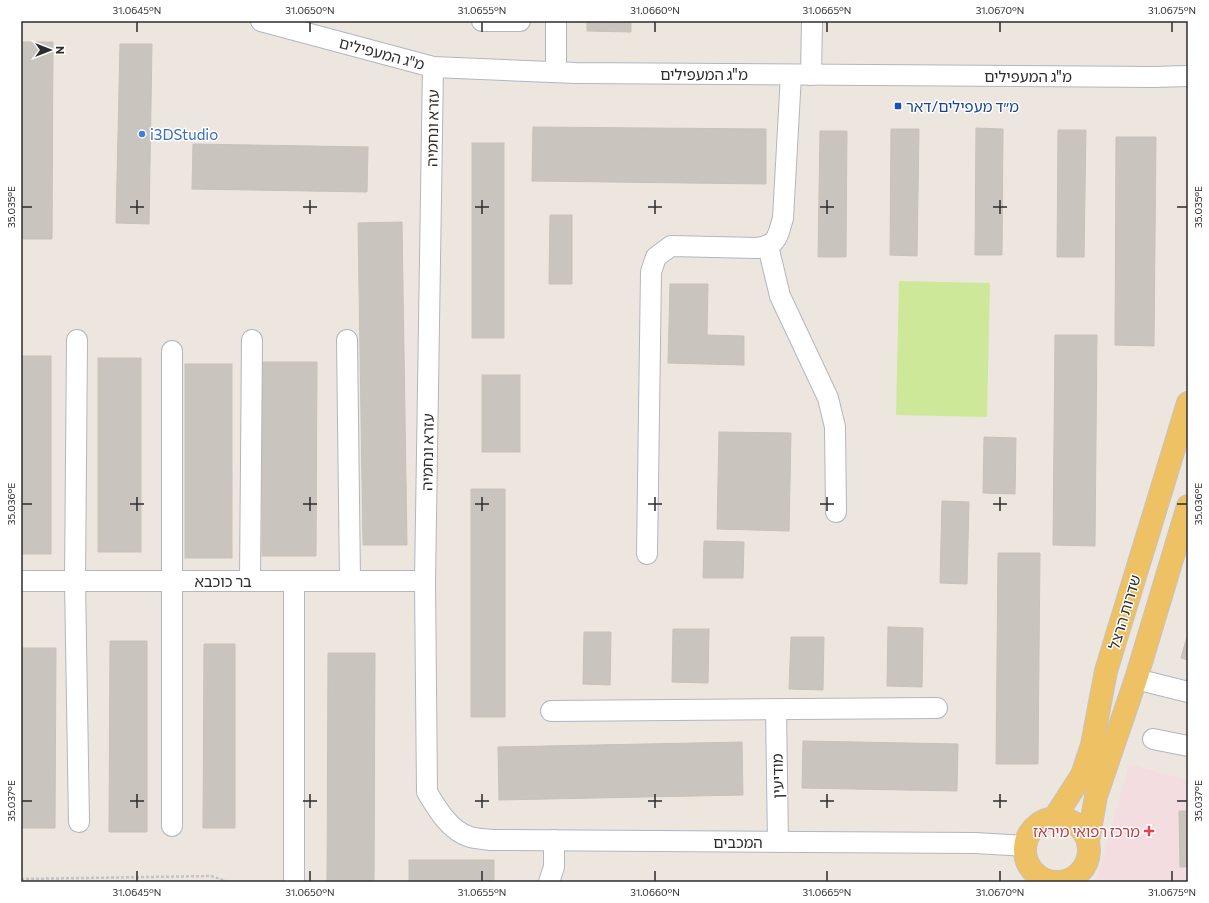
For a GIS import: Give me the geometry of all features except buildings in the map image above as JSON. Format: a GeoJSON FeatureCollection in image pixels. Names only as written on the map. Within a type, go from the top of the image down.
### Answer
{"type":"FeatureCollection","features":[{"type":"Feature","properties":{"kind":"main road","name":"שדרות הרצל"},"geometry":{"type":"LineString","coordinates":[[1055,817],[1082,775],[1092,745],[1106,671],[1188,404]]}},
{"type":"Feature","properties":{"kind":"main road","name":"שדרות הרצל"},"geometry":{"type":"LineString","coordinates":[[1088,841],[1096,796],[1136,679],[1188,506]]}},
{"type":"Feature","properties":{"kind":"main road"},"geometry":{"type":"LineString","coordinates":[[1055,817],[1066,818],[1076,823],[1083,831],[1088,841],[1088,860],[1076,879],[1051,882],[1034,878],[1025,856],[1025,846],[1027,837],[1038,823],[1055,817]]}},
{"type":"Feature","properties":{"kind":"street","name":"מ\"ג המעפילים"},"geometry":{"type":"LineString","coordinates":[[261,21],[327,30],[433,67],[556,72],[1154,77]]}},
{"type":"Feature","properties":{"kind":"street"},"geometry":{"type":"LineString","coordinates":[[482,21],[520,21]]}},
{"type":"Feature","properties":{"kind":"street"},"geometry":{"type":"LineString","coordinates":[[556,21],[556,72]]}},
{"type":"Feature","properties":{"kind":"street"},"geometry":{"type":"LineString","coordinates":[[811,75],[812,21]]}},
{"type":"Feature","properties":{"kind":"street","name":"עזרא ונחמיה"},"geometry":{"type":"LineString","coordinates":[[433,67],[425,580],[427,792],[438,812],[454,828]]}},
{"type":"Feature","properties":{"kind":"street"},"geometry":{"type":"LineString","coordinates":[[647,554],[651,272],[656,256],[671,246],[756,248],[768,246],[777,238],[783,218],[790,75]]}},
{"type":"Feature","properties":{"kind":"street"},"geometry":{"type":"LineString","coordinates":[[1154,77],[1188,76]]}},
{"type":"Feature","properties":{"kind":"street"},"geometry":{"type":"LineString","coordinates":[[1154,77],[1188,82]]}},
{"type":"Feature","properties":{"kind":"street"},"geometry":{"type":"LineString","coordinates":[[768,246],[780,296],[828,398],[835,427],[836,512]]}},
{"type":"Feature","properties":{"kind":"street"},"geometry":{"type":"LineString","coordinates":[[77,340],[75,581],[79,822]]}},
{"type":"Feature","properties":{"kind":"street"},"geometry":{"type":"LineString","coordinates":[[250,581],[252,340]]}},
{"type":"Feature","properties":{"kind":"street"},"geometry":{"type":"LineString","coordinates":[[347,340],[350,580]]}},
{"type":"Feature","properties":{"kind":"street"},"geometry":{"type":"LineString","coordinates":[[172,351],[172,826]]}},
{"type":"Feature","properties":{"kind":"street","name":"בר כוכבא"},"geometry":{"type":"LineString","coordinates":[[21,581],[425,580]]}},
{"type":"Feature","properties":{"kind":"street"},"geometry":{"type":"LineString","coordinates":[[294,581],[294,882]]}},
{"type":"Feature","properties":{"kind":"street"},"geometry":{"type":"LineString","coordinates":[[1136,679],[1188,692]]}},
{"type":"Feature","properties":{"kind":"street"},"geometry":{"type":"LineString","coordinates":[[551,711],[937,708]]}},
{"type":"Feature","properties":{"kind":"street","name":"מודיעין"},"geometry":{"type":"LineString","coordinates":[[776,710],[778,842]]}},
{"type":"Feature","properties":{"kind":"street"},"geometry":{"type":"LineString","coordinates":[[1154,738],[1188,746]]}},
{"type":"Feature","properties":{"kind":"street","name":"המכבים"},"geometry":{"type":"LineString","coordinates":[[454,828],[469,837],[492,840],[975,843],[1025,846]]}},
{"type":"Feature","properties":{"kind":"street"},"geometry":{"type":"LineString","coordinates":[[549,882],[554,867],[554,840]]}},
{"type":"Feature","properties":{"kind":"path"},"geometry":{"type":"LineString","coordinates":[[21,879],[211,876],[229,882]]}},
{"type":"Feature","properties":{"kind":"shaded area","name":"מרכז רפואי מיראז"},"geometry":{"type":"Polygon","coordinates":[[[1129,764],[1188,780],[1188,882],[1096,882],[1129,764]]]}},
{"type":"Feature","properties":{"kind":"green space"},"geometry":{"type":"Polygon","coordinates":[[[899,281],[990,283],[987,417],[896,415],[899,281]]]}},
{"type":"Feature","properties":{"kind":"place","name":"מ״ד מעפילים/דאר"},"geometry":{"type":"Point","coordinates":[898,106]}},
{"type":"Feature","properties":{"kind":"place","name":"i3DStudio"},"geometry":{"type":"Point","coordinates":[142,134]}},
{"type":"Feature","properties":{"kind":"place","name":"מרכז רפואי מיראז"},"geometry":{"type":"Point","coordinates":[1149,831]}}]}
